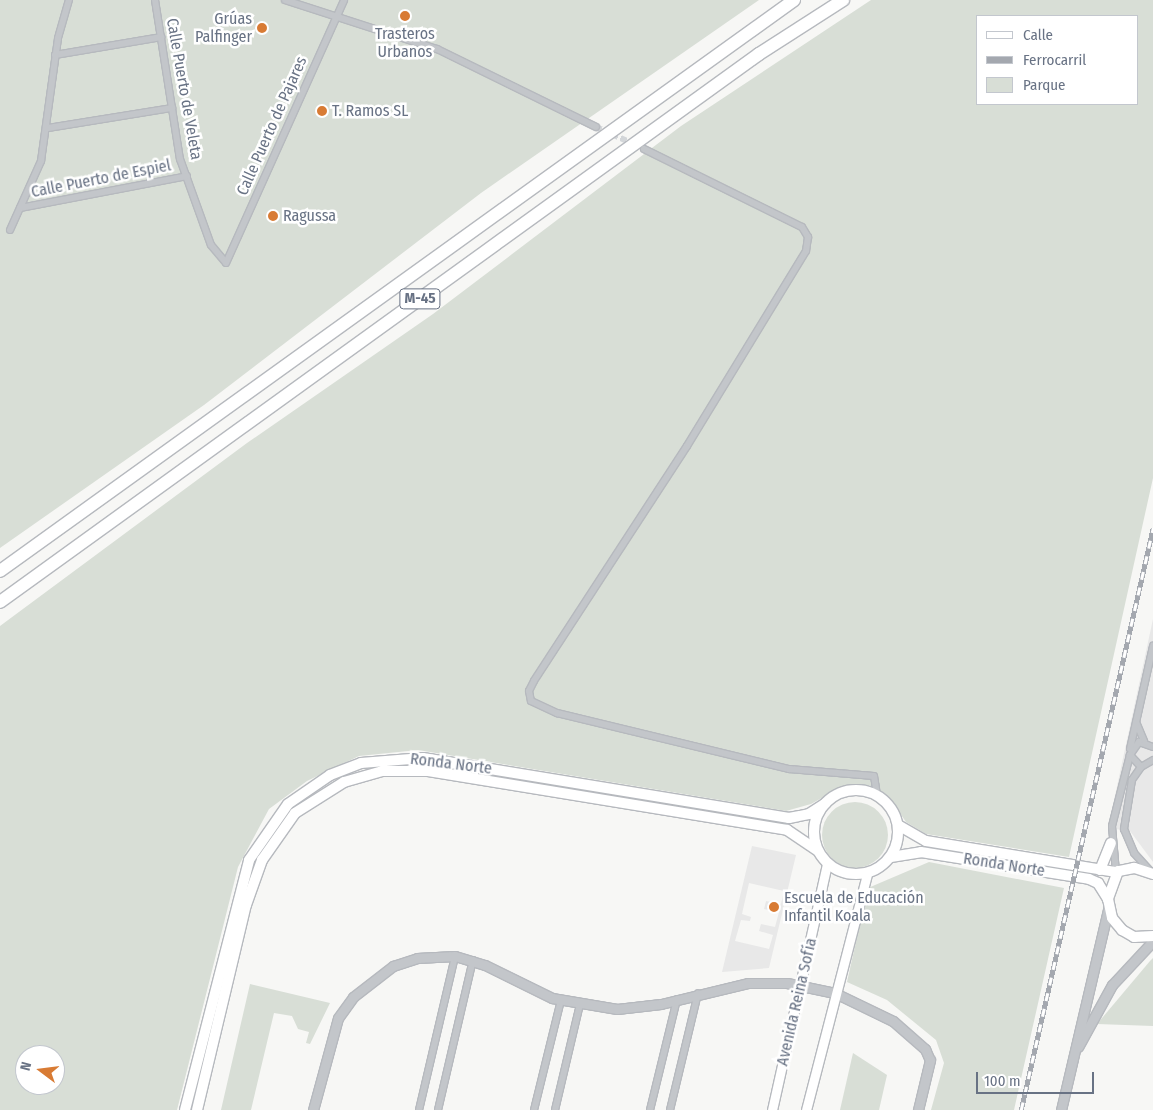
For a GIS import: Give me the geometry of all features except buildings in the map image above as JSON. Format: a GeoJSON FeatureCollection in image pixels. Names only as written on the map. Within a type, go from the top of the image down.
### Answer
{"type":"FeatureCollection","features":[{"type":"Feature","properties":{"kind":"highway","name":"M-45"},"geometry":{"type":"LineString","coordinates":[[0,570],[794,0]]}},
{"type":"Feature","properties":{"kind":"highway","name":"M-45"},"geometry":{"type":"LineString","coordinates":[[0,602],[759,54],[843,0]]}},
{"type":"Feature","properties":{"kind":"main road","name":"Ronda Norte"},"geometry":{"type":"LineString","coordinates":[[185,1110],[248,860],[288,804],[330,775],[370,762],[422,758],[789,818],[809,814],[850,790],[877,795]]}},
{"type":"Feature","properties":{"kind":"main road","name":"Ronda Norte"},"geometry":{"type":"LineString","coordinates":[[197,1110],[246,905],[262,860],[295,813],[344,782],[382,771],[428,771],[787,830],[817,850],[827,864]]}},
{"type":"Feature","properties":{"kind":"main road"},"geometry":{"type":"LineString","coordinates":[[877,795],[891,808],[898,825],[891,857]]}},
{"type":"Feature","properties":{"kind":"main road","name":"Ronda Norte"},"geometry":{"type":"LineString","coordinates":[[817,850],[814,825],[826,803]]}},
{"type":"Feature","properties":{"kind":"main road","name":"Ronda Norte"},"geometry":{"type":"LineString","coordinates":[[898,825],[926,841],[1100,870],[1116,872],[1132,868],[1153,874]]}},
{"type":"Feature","properties":{"kind":"main road"},"geometry":{"type":"LineString","coordinates":[[1100,870],[1111,843]]}},
{"type":"Feature","properties":{"kind":"main road","name":"Ronda Norte"},"geometry":{"type":"LineString","coordinates":[[867,874],[891,857],[922,852],[1089,879],[1098,883],[1109,902],[1114,922],[1125,932],[1153,936]]}},
{"type":"Feature","properties":{"kind":"main road"},"geometry":{"type":"LineString","coordinates":[[827,864],[846,874],[867,874]]}},
{"type":"Feature","properties":{"kind":"main road","name":"Avenida Reina Sofía"},"geometry":{"type":"LineString","coordinates":[[772,1110],[827,864]]}},
{"type":"Feature","properties":{"kind":"main road"},"geometry":{"type":"LineString","coordinates":[[1109,902],[1116,872]]}},
{"type":"Feature","properties":{"kind":"main road","name":"Avenida Reina Sofía"},"geometry":{"type":"LineString","coordinates":[[806,1110],[867,874]]}},
{"type":"Feature","properties":{"kind":"street"},"geometry":{"type":"LineString","coordinates":[[10,230],[41,160],[48,128],[55,55],[69,0]]}},
{"type":"Feature","properties":{"kind":"street","name":"Calle Puerto de Veleta"},"geometry":{"type":"LineString","coordinates":[[154,0],[172,108],[186,176],[211,245],[226,263]]}},
{"type":"Feature","properties":{"kind":"street"},"geometry":{"type":"LineString","coordinates":[[285,0],[437,49],[596,127]]}},
{"type":"Feature","properties":{"kind":"street","name":"Calle Puerto de Pajares"},"geometry":{"type":"LineString","coordinates":[[226,263],[344,0]]}},
{"type":"Feature","properties":{"kind":"street"},"geometry":{"type":"LineString","coordinates":[[55,55],[161,37]]}},
{"type":"Feature","properties":{"kind":"street"},"geometry":{"type":"LineString","coordinates":[[48,128],[172,108]]}},
{"type":"Feature","properties":{"kind":"street"},"geometry":{"type":"LineString","coordinates":[[644,149],[802,227],[808,237],[806,251],[691,439],[534,681],[529,691],[531,701],[557,713],[789,769],[874,776],[877,795]]}},
{"type":"Feature","properties":{"kind":"street","name":"Calle Puerto de Espiel"},"geometry":{"type":"LineString","coordinates":[[20,208],[186,176]]}},
{"type":"Feature","properties":{"kind":"street"},"geometry":{"type":"LineString","coordinates":[[1116,872],[1111,843],[1153,646]]}},
{"type":"Feature","properties":{"kind":"street"},"geometry":{"type":"LineString","coordinates":[[1136,722],[1144,741],[1153,747]]}},
{"type":"Feature","properties":{"kind":"street"},"geometry":{"type":"LineString","coordinates":[[1130,752],[1144,741]]}},
{"type":"Feature","properties":{"kind":"street"},"geometry":{"type":"LineString","coordinates":[[1130,752],[1142,767]]}},
{"type":"Feature","properties":{"kind":"street"},"geometry":{"type":"LineString","coordinates":[[1153,760],[1142,767],[1131,784],[1124,829],[1134,853],[1153,874]]}},
{"type":"Feature","properties":{"kind":"street"},"geometry":{"type":"LineString","coordinates":[[1061,1110],[1109,902]]}},
{"type":"Feature","properties":{"kind":"street"},"geometry":{"type":"LineString","coordinates":[[1071,1064],[1108,990],[1153,941]]}},
{"type":"Feature","properties":{"kind":"street"},"geometry":{"type":"LineString","coordinates":[[313,1110],[338,1018],[353,997],[393,966],[417,958],[455,956],[474,960],[561,1000],[618,1009],[677,999],[748,983],[801,985],[835,993],[893,1021],[926,1049],[930,1060],[918,1110]]}},
{"type":"Feature","properties":{"kind":"street"},"geometry":{"type":"LineString","coordinates":[[419,1110],[455,956]]}},
{"type":"Feature","properties":{"kind":"street"},"geometry":{"type":"LineString","coordinates":[[438,1110],[474,960]]}},
{"type":"Feature","properties":{"kind":"street"},"geometry":{"type":"LineString","coordinates":[[670,1110],[698,993]]}},
{"type":"Feature","properties":{"kind":"street"},"geometry":{"type":"LineString","coordinates":[[650,1110],[677,999]]}},
{"type":"Feature","properties":{"kind":"street"},"geometry":{"type":"LineString","coordinates":[[534,1110],[561,1000]]}},
{"type":"Feature","properties":{"kind":"street"},"geometry":{"type":"LineString","coordinates":[[554,1110],[580,1004]]}},
{"type":"Feature","properties":{"kind":"shaded area"},"geometry":{"type":"Polygon","coordinates":[[[1153,619],[1153,862],[1130,831],[1108,828],[1153,619]]]}},
{"type":"Feature","properties":{"kind":"shaded area","name":"Escuela de Educación Infantil Koala"},"geometry":{"type":"Polygon","coordinates":[[[752,846],[796,855],[769,968],[722,972],[752,846]],[[749,883],[742,914],[751,917],[750,921],[741,920],[735,941],[769,949],[773,935],[759,931],[761,924],[775,927],[779,912],[764,909],[766,901],[781,904],[784,891],[749,883]]]}},
{"type":"Feature","properties":{"kind":"green space"},"geometry":{"type":"Polygon","coordinates":[[[0,0],[759,0],[481,193],[204,405],[0,548],[0,0]]]}},
{"type":"Feature","properties":{"kind":"green space"},"geometry":{"type":"Polygon","coordinates":[[[871,0],[1153,0],[1153,478],[1069,857],[926,834],[906,822],[891,800],[869,785],[843,786],[811,804],[786,811],[418,750],[359,756],[307,781],[269,809],[238,867],[177,1110],[0,1110],[0,626],[247,443],[433,314],[681,126],[871,0]]]}},
{"type":"Feature","properties":{"kind":"green space"},"geometry":{"type":"Polygon","coordinates":[[[855,802],[868,804],[878,812],[886,822],[888,835],[886,848],[878,858],[868,866],[855,868],[842,866],[832,858],[824,848],[822,835],[824,822],[832,812],[842,804],[855,802]]]}},
{"type":"Feature","properties":{"kind":"green space"},"geometry":{"type":"Polygon","coordinates":[[[929,862],[1064,888],[1014,1110],[931,1110],[944,1063],[936,1040],[887,1000],[847,982],[868,888],[929,862]]]}},
{"type":"Feature","properties":{"kind":"green space"},"geometry":{"type":"Polygon","coordinates":[[[1153,958],[1153,1026],[1097,1024],[1150,961],[1153,958]]]}},
{"type":"Feature","properties":{"kind":"green space"},"geometry":{"type":"Polygon","coordinates":[[[250,984],[330,1003],[310,1044],[306,1043],[309,1032],[298,1029],[292,1016],[274,1013],[251,1110],[221,1110],[250,984]]]}},
{"type":"Feature","properties":{"kind":"green space"},"geometry":{"type":"Polygon","coordinates":[[[853,1053],[887,1075],[879,1110],[840,1110],[853,1053]]]}},
{"type":"Feature","properties":{"kind":"tunnel"},"geometry":{"type":"LineString","coordinates":[[596,127],[634,144]]}},
{"type":"Feature","properties":{"kind":"railway"},"geometry":{"type":"LineString","coordinates":[[1021,1110],[1153,528]]}},
{"type":"Feature","properties":{"kind":"place","name":"Trasteros Urbanos"},"geometry":{"type":"Point","coordinates":[405,16]}},
{"type":"Feature","properties":{"kind":"place","name":"Grúas Palfinger"},"geometry":{"type":"Point","coordinates":[262,28]}},
{"type":"Feature","properties":{"kind":"place","name":"T. Ramos SL"},"geometry":{"type":"Point","coordinates":[322,111]}},
{"type":"Feature","properties":{"kind":"place","name":"Ragussa"},"geometry":{"type":"Point","coordinates":[273,216]}},
{"type":"Feature","properties":{"kind":"place","name":"Escuela de Educación Infantil Koala"},"geometry":{"type":"Point","coordinates":[774,907]}}]}
